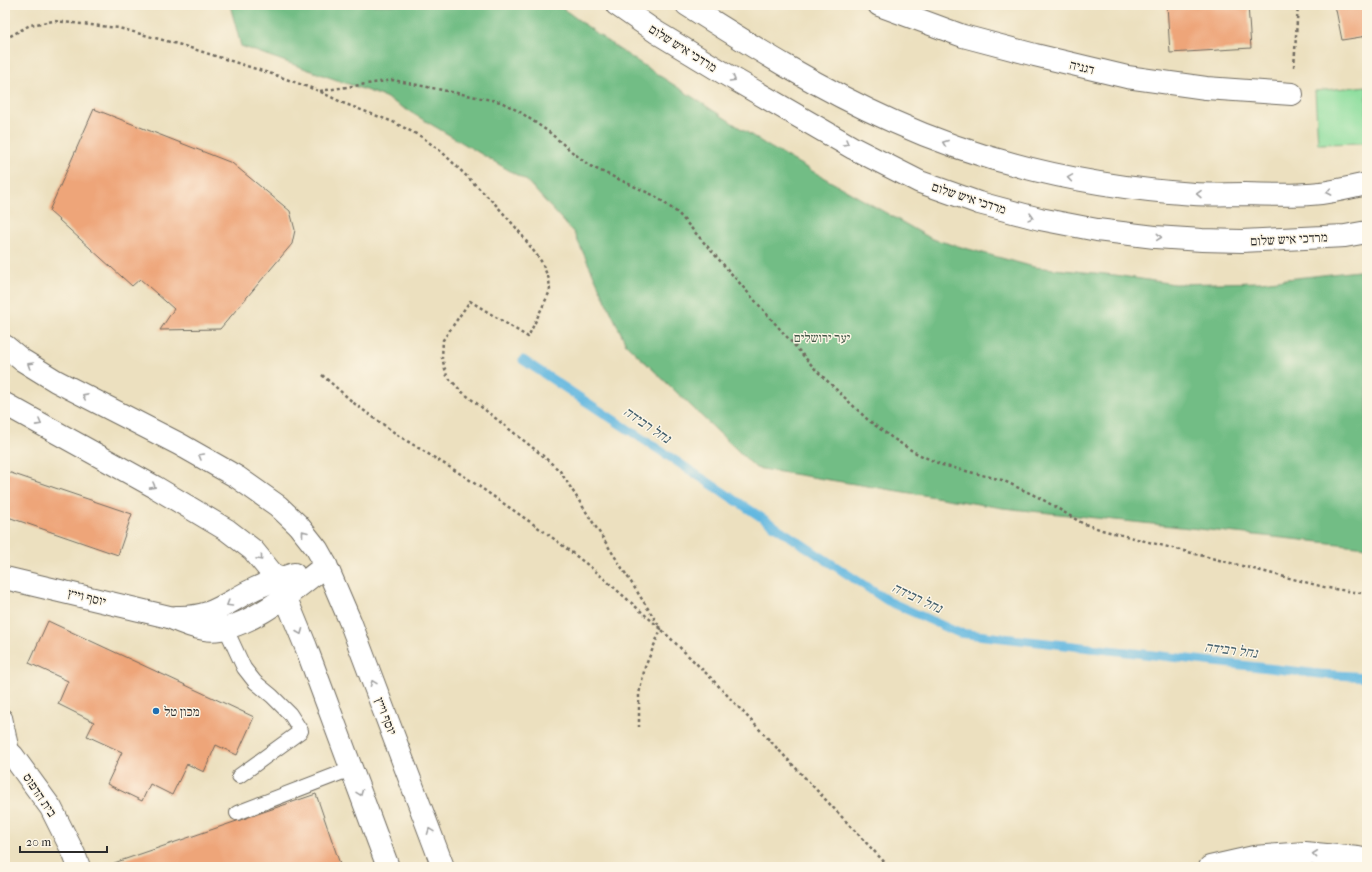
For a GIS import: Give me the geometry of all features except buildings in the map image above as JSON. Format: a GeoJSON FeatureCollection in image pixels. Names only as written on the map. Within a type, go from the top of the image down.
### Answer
{"type":"FeatureCollection","features":[{"type":"Feature","properties":{"kind":"main road","name":"מרדכי איש שלום"},"geometry":{"type":"LineString","coordinates":[[617,5],[656,32],[853,148],[920,182],[979,203],[1047,221],[1097,230],[1163,238],[1242,242],[1345,236],[1367,232]]}},
{"type":"Feature","properties":{"kind":"main road"},"geometry":{"type":"LineString","coordinates":[[687,5],[826,90],[892,122],[945,143],[997,160],[1062,176],[1125,187],[1195,194],[1321,193],[1367,184]]}},
{"type":"Feature","properties":{"kind":"main road","name":"דגניה"},"geometry":{"type":"LineString","coordinates":[[879,5],[963,36],[1127,77],[1206,88],[1292,94]]}},
{"type":"Feature","properties":{"kind":"main road"},"geometry":{"type":"LineString","coordinates":[[5,346],[22,360],[56,381],[179,444],[254,489],[278,506],[298,525],[317,549],[326,565]]}},
{"type":"Feature","properties":{"kind":"main road"},"geometry":{"type":"LineString","coordinates":[[5,404],[155,487],[227,530],[253,550],[281,588],[306,647],[388,867]]}},
{"type":"Feature","properties":{"kind":"main road","name":"יוסף וייץ"},"geometry":{"type":"LineString","coordinates":[[169,617],[206,615],[223,608],[247,593],[281,588],[326,565],[350,620],[443,867]]}},
{"type":"Feature","properties":{"kind":"main road","name":"יוסף וייץ"},"geometry":{"type":"LineString","coordinates":[[5,578],[169,617],[205,630],[226,629],[267,609],[281,588]]}},
{"type":"Feature","properties":{"kind":"main road","name":"בית הדפוס"},"geometry":{"type":"LineString","coordinates":[[7,759],[51,808],[79,867]]}},
{"type":"Feature","properties":{"kind":"main road"},"geometry":{"type":"LineString","coordinates":[[1210,867],[1254,857],[1305,853],[1367,860]]}},
{"type":"Feature","properties":{"kind":"lane"},"geometry":{"type":"LineString","coordinates":[[226,629],[244,668],[255,682],[290,714],[301,731],[239,776]]}},
{"type":"Feature","properties":{"kind":"lane"},"geometry":{"type":"LineString","coordinates":[[5,718],[7,759]]}},
{"type":"Feature","properties":{"kind":"lane"},"geometry":{"type":"LineString","coordinates":[[237,813],[351,770]]}},
{"type":"Feature","properties":{"kind":"path"},"geometry":{"type":"LineString","coordinates":[[1292,94],[1298,5]]}},
{"type":"Feature","properties":{"kind":"path"},"geometry":{"type":"LineString","coordinates":[[5,39],[30,25],[54,21],[119,28],[181,45],[278,76],[319,91],[343,103],[393,122],[422,137],[443,153],[496,205],[518,230],[541,261],[549,279],[550,291],[528,337],[470,301],[442,340],[442,358],[447,376],[461,390],[560,471],[661,629]]}},
{"type":"Feature","properties":{"kind":"path"},"geometry":{"type":"LineString","coordinates":[[319,91],[393,80],[501,102],[520,112],[549,132],[590,166],[656,196],[678,213],[816,370],[868,420],[890,437],[914,452],[942,465],[1002,480],[1040,498],[1082,523],[1102,530],[1328,588],[1367,594]]}},
{"type":"Feature","properties":{"kind":"path"},"geometry":{"type":"LineString","coordinates":[[322,375],[355,404],[399,436],[464,476],[549,534],[593,569],[661,629],[711,678],[889,867]]}},
{"type":"Feature","properties":{"kind":"path"},"geometry":{"type":"LineString","coordinates":[[639,727],[639,694],[645,667],[661,629]]}},
{"type":"Feature","properties":{"kind":"green space","name":"יער ירושלים"},"geometry":{"type":"Polygon","coordinates":[[[230,5],[558,5],[617,48],[768,146],[932,239],[1034,267],[1115,275],[1174,284],[1260,282],[1367,270],[1367,547],[1003,508],[756,468],[626,344],[574,233],[527,181],[385,97],[241,46],[230,5]]]}},
{"type":"Feature","properties":{"kind":"green space"},"geometry":{"type":"Polygon","coordinates":[[[1367,86],[1367,143],[1318,144],[1315,91],[1367,86]]]}},
{"type":"Feature","properties":{"kind":"waterway","name":"נחל רבידה"},"geometry":{"type":"LineString","coordinates":[[523,360],[888,601],[959,633],[1320,674],[1367,677]]}},
{"type":"Feature","properties":{"kind":"place","name":"מכון טל"},"geometry":{"type":"Point","coordinates":[156,711]}}]}
